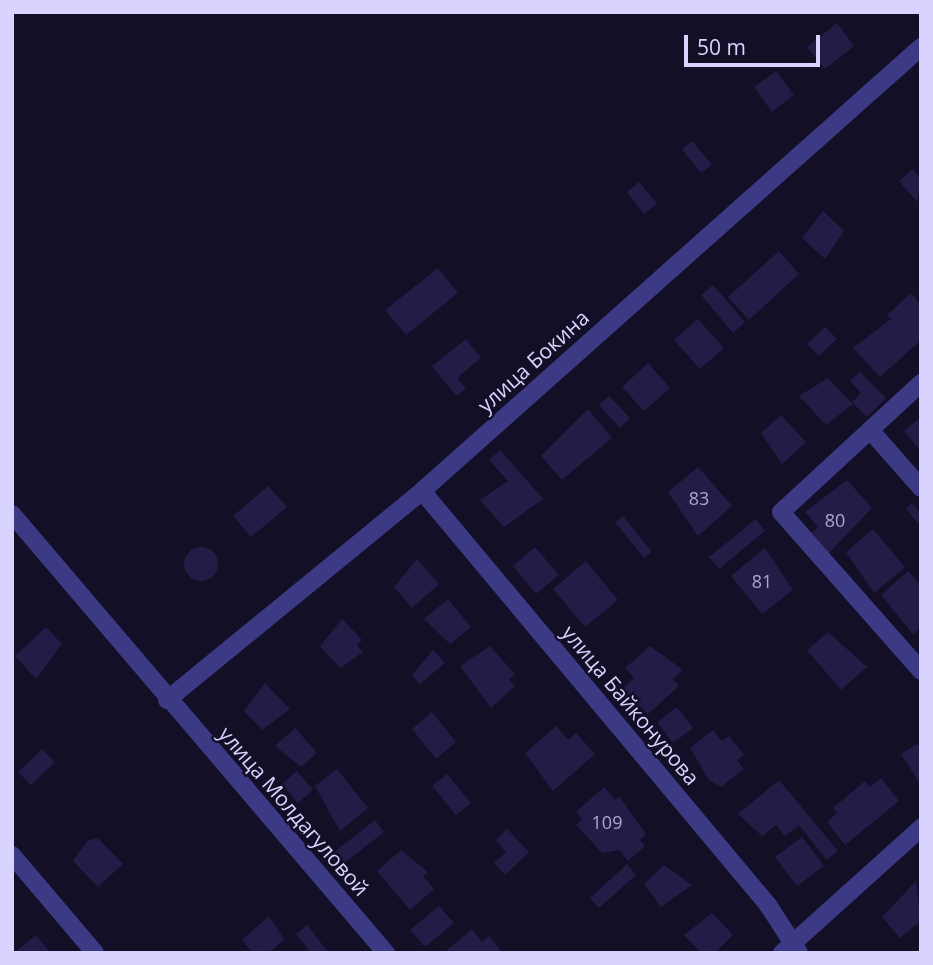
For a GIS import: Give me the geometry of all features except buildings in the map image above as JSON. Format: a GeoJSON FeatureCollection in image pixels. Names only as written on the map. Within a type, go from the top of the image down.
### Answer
{"type":"FeatureCollection","features":[{"type":"Feature","properties":{"kind":"street","name":"улица Бокина"},"geometry":{"type":"LineString","coordinates":[[167,700],[422,491],[920,49]]}},
{"type":"Feature","properties":{"kind":"street"},"geometry":{"type":"LineString","coordinates":[[920,670],[781,512],[921,383]]}},
{"type":"Feature","properties":{"kind":"street"},"geometry":{"type":"LineString","coordinates":[[871,431],[921,488]]}},
{"type":"Feature","properties":{"kind":"street","name":"улица Байконурова"},"geometry":{"type":"LineString","coordinates":[[422,491],[768,905],[791,950]]}},
{"type":"Feature","properties":{"kind":"street","name":"улица Молдагуловой"},"geometry":{"type":"LineString","coordinates":[[12,514],[167,700],[386,953]]}},
{"type":"Feature","properties":{"kind":"street"},"geometry":{"type":"LineString","coordinates":[[791,950],[921,828]]}},
{"type":"Feature","properties":{"kind":"street"},"geometry":{"type":"LineString","coordinates":[[12,855],[95,953]]}}]}
